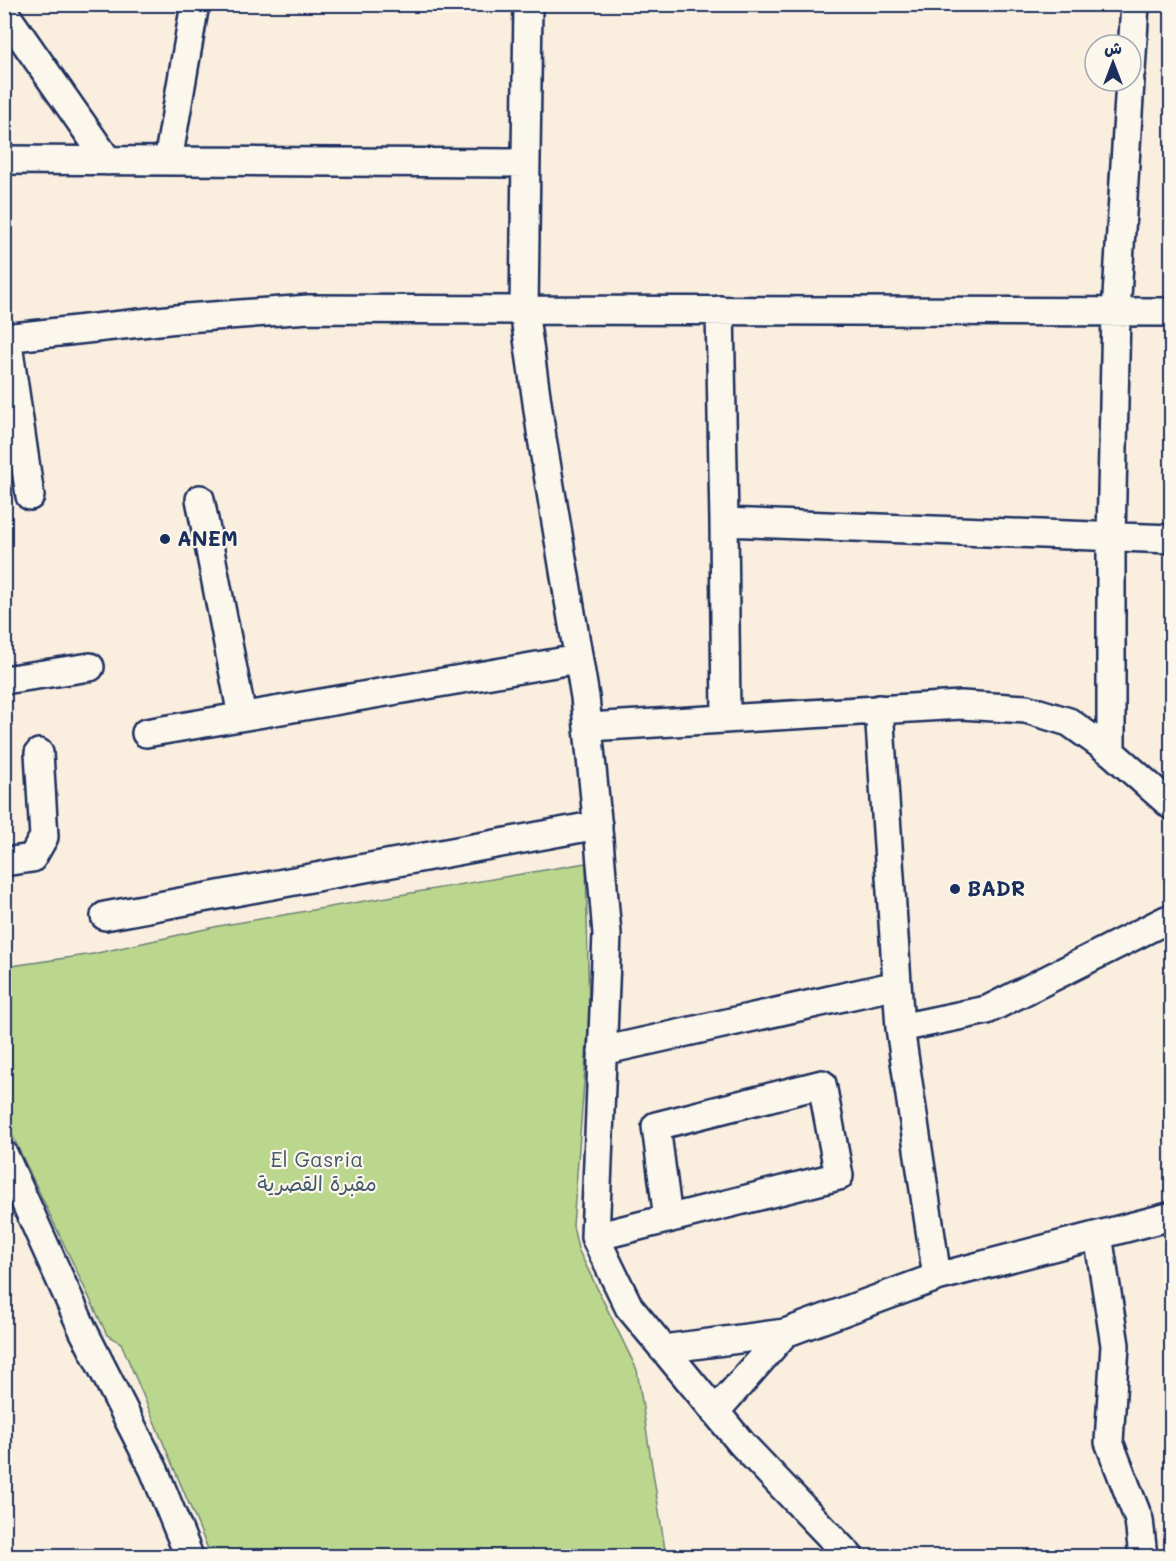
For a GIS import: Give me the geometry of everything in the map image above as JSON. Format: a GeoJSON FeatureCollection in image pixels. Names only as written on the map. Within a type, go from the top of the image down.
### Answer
{"type":"FeatureCollection","features":[{"type":"Feature","properties":{"kind":"street"},"geometry":{"type":"LineString","coordinates":[[168,161],[195,4]]}},
{"type":"Feature","properties":{"kind":"street"},"geometry":{"type":"LineString","coordinates":[[528,4],[524,310],[588,727],[607,934],[595,1237],[629,1307],[742,1444],[849,1557]]}},
{"type":"Feature","properties":{"kind":"street"},"geometry":{"type":"LineString","coordinates":[[1133,33],[1135,4]]}},
{"type":"Feature","properties":{"kind":"street"},"geometry":{"type":"LineString","coordinates":[[4,12],[108,161]]}},
{"type":"Feature","properties":{"kind":"street"},"geometry":{"type":"LineString","coordinates":[[1111,752],[1111,538],[1116,313],[1129,93]]}},
{"type":"Feature","properties":{"kind":"street"},"geometry":{"type":"LineString","coordinates":[[4,160],[526,163]]}},
{"type":"Feature","properties":{"kind":"street"},"geometry":{"type":"LineString","coordinates":[[30,496],[6,337],[186,318],[309,309],[1172,312]]}},
{"type":"Feature","properties":{"kind":"street"},"geometry":{"type":"LineString","coordinates":[[720,310],[726,719]]}},
{"type":"Feature","properties":{"kind":"street"},"geometry":{"type":"LineString","coordinates":[[200,499],[242,716]]}},
{"type":"Feature","properties":{"kind":"street"},"geometry":{"type":"LineString","coordinates":[[724,522],[1172,539]]}},
{"type":"Feature","properties":{"kind":"street"},"geometry":{"type":"LineString","coordinates":[[146,733],[578,659]]}},
{"type":"Feature","properties":{"kind":"street"},"geometry":{"type":"LineString","coordinates":[[4,680],[90,667]]}},
{"type":"Feature","properties":{"kind":"street"},"geometry":{"type":"LineString","coordinates":[[588,727],[960,705],[1026,709],[1069,722],[1111,752],[1172,806]]}},
{"type":"Feature","properties":{"kind":"street"},"geometry":{"type":"LineString","coordinates":[[879,709],[900,1028],[938,1277]]}},
{"type":"Feature","properties":{"kind":"street"},"geometry":{"type":"LineString","coordinates":[[4,862],[32,858],[44,837],[39,753]]}},
{"type":"Feature","properties":{"kind":"street"},"geometry":{"type":"LineString","coordinates":[[105,916],[598,825]]}},
{"type":"Feature","properties":{"kind":"street"},"geometry":{"type":"LineString","coordinates":[[900,1028],[987,1011],[1172,919]]}},
{"type":"Feature","properties":{"kind":"street"},"geometry":{"type":"LineString","coordinates":[[602,1051],[897,985]]}},
{"type":"Feature","properties":{"kind":"street"},"geometry":{"type":"LineString","coordinates":[[595,1237],[668,1219],[839,1176],[822,1083],[656,1126],[668,1219]]}},
{"type":"Feature","properties":{"kind":"street"},"geometry":{"type":"LineString","coordinates":[[4,1155],[83,1330],[154,1470],[189,1557]]}},
{"type":"Feature","properties":{"kind":"street"},"geometry":{"type":"LineString","coordinates":[[663,1349],[785,1333],[938,1277],[1172,1216]]}},
{"type":"Feature","properties":{"kind":"street"},"geometry":{"type":"LineString","coordinates":[[1098,1235],[1115,1345],[1109,1442],[1139,1520],[1143,1557]]}},
{"type":"Feature","properties":{"kind":"street"},"geometry":{"type":"LineString","coordinates":[[715,1412],[785,1333]]}},
{"type":"Feature","properties":{"kind":"green space","name":"El Gasria مقبرة القصرية"},"geometry":{"type":"Polygon","coordinates":[[[586,863],[589,1017],[573,1226],[578,1249],[637,1370],[666,1556],[211,1556],[121,1343],[107,1335],[5,1120],[5,967],[93,954],[219,926],[586,863]]]}},
{"type":"Feature","properties":{"kind":"place","name":"ANEM"},"geometry":{"type":"Point","coordinates":[165,539]}},
{"type":"Feature","properties":{"kind":"place","name":"BADR"},"geometry":{"type":"Point","coordinates":[955,889]}}]}
